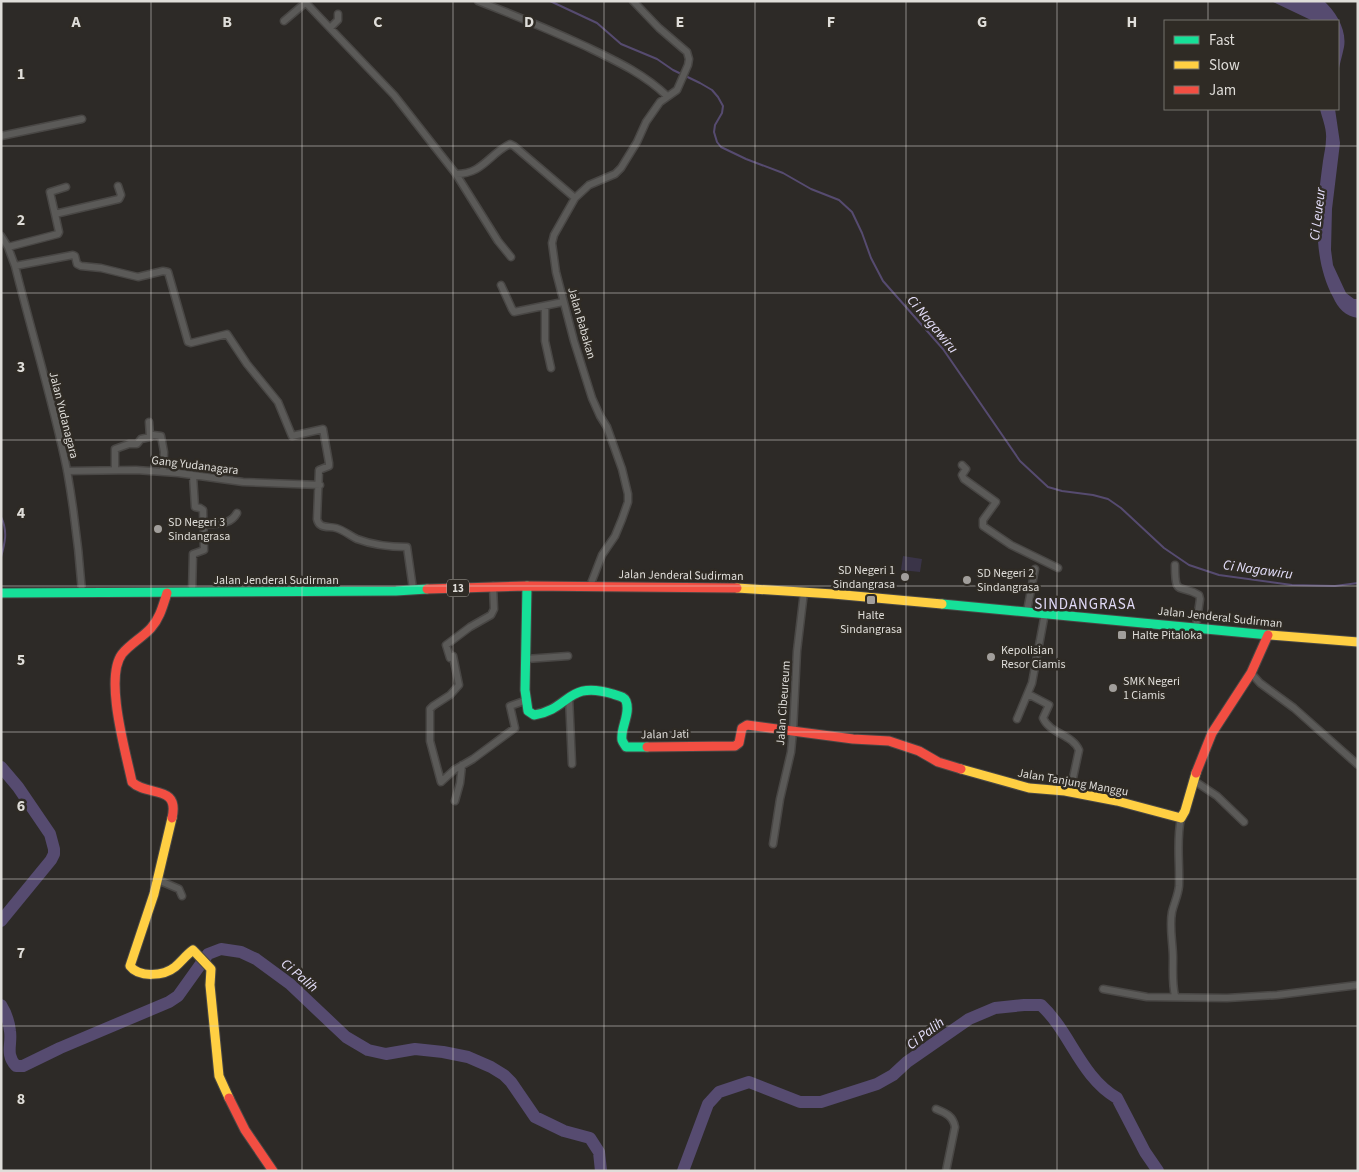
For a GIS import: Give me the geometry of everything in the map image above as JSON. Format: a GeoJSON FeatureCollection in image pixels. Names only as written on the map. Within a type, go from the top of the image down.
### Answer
{"type":"FeatureCollection","features":[{"type":"Feature","properties":{"kind":"main road","name":"Jalan Jenderal Sudirman"},"geometry":{"type":"LineString","coordinates":[[5,593],[377,592],[493,586],[707,587],[804,592],[1358,642]]}},
{"type":"Feature","properties":{"kind":"main road"},"geometry":{"type":"LineString","coordinates":[[526,700],[527,586]]}},
{"type":"Feature","properties":{"kind":"main road"},"geometry":{"type":"LineString","coordinates":[[167,593],[160,614],[152,627],[122,654],[116,667],[115,675],[118,711],[132,782],[139,788],[158,790],[173,804],[174,809],[158,880],[130,966],[136,972],[153,974],[171,969],[192,950],[195,950],[211,969],[210,986],[219,1076],[246,1130],[273,1171]]}},
{"type":"Feature","properties":{"kind":"main road"},"geometry":{"type":"LineString","coordinates":[[1181,818],[1185,811],[1193,780],[1212,733],[1251,673],[1268,635]]}},
{"type":"Feature","properties":{"kind":"main road","name":"Jalan Jati"},"geometry":{"type":"LineString","coordinates":[[526,700],[530,713],[539,715],[554,710],[569,697],[581,691],[593,690],[625,698],[627,702],[622,740],[626,747],[735,746],[739,743],[742,728],[747,725],[794,731]]}},
{"type":"Feature","properties":{"kind":"main road","name":"Jalan Tanjung Manggu"},"geometry":{"type":"LineString","coordinates":[[794,731],[853,739],[889,740],[919,751],[938,762],[1002,781],[1029,788],[1070,792],[1117,801],[1181,818]]}},
{"type":"Feature","properties":{"kind":"street"},"geometry":{"type":"LineString","coordinates":[[478,1],[557,33],[624,64],[658,87],[667,96]]}},
{"type":"Feature","properties":{"kind":"street","name":"Jalan Babakan"},"geometry":{"type":"LineString","coordinates":[[590,586],[602,555],[615,536],[628,502],[628,494],[622,469],[607,427],[592,398],[563,302],[554,262],[552,243],[554,235],[575,198],[589,185],[615,174],[621,168],[656,106],[667,96],[675,92],[687,69],[689,59],[687,52],[659,28],[633,1]]}},
{"type":"Feature","properties":{"kind":"street"},"geometry":{"type":"LineString","coordinates":[[284,20],[304,4],[307,4],[394,95],[456,174],[510,257]]}},
{"type":"Feature","properties":{"kind":"street"},"geometry":{"type":"LineString","coordinates":[[330,28],[338,20],[338,14]]}},
{"type":"Feature","properties":{"kind":"street"},"geometry":{"type":"LineString","coordinates":[[1,136],[82,119]]}},
{"type":"Feature","properties":{"kind":"street"},"geometry":{"type":"LineString","coordinates":[[456,174],[469,173],[479,168],[510,144],[541,167],[556,183],[575,198]]}},
{"type":"Feature","properties":{"kind":"street"},"geometry":{"type":"LineString","coordinates":[[55,214],[119,199],[121,195],[118,186]]}},
{"type":"Feature","properties":{"kind":"street"},"geometry":{"type":"LineString","coordinates":[[8,247],[59,234],[50,192],[66,187]]}},
{"type":"Feature","properties":{"kind":"street","name":"Jalan Yudanagara"},"geometry":{"type":"LineString","coordinates":[[1,236],[8,247],[15,266],[56,422],[67,471],[82,592]]}},
{"type":"Feature","properties":{"kind":"street"},"geometry":{"type":"LineString","coordinates":[[15,266],[73,255],[81,266],[101,268],[138,277],[166,270],[172,282],[189,343],[228,334],[247,364],[278,402],[292,436],[323,428],[329,463],[328,466],[319,470],[320,485],[317,519],[319,524],[336,528],[364,542],[407,548],[413,589]]}},
{"type":"Feature","properties":{"kind":"street"},"geometry":{"type":"LineString","coordinates":[[501,286],[514,312],[563,302]]}},
{"type":"Feature","properties":{"kind":"street"},"geometry":{"type":"LineString","coordinates":[[545,306],[545,342],[551,368]]}},
{"type":"Feature","properties":{"kind":"street"},"geometry":{"type":"LineString","coordinates":[[149,422],[150,438]]}},
{"type":"Feature","properties":{"kind":"street"},"geometry":{"type":"LineString","coordinates":[[115,470],[115,449],[129,444],[137,444],[141,439],[150,438],[153,435],[161,436],[164,452],[163,472]]}},
{"type":"Feature","properties":{"kind":"street"},"geometry":{"type":"LineString","coordinates":[[962,464],[966,469],[962,475],[964,479],[999,504],[983,520],[983,526],[1011,545],[1058,568]]}},
{"type":"Feature","properties":{"kind":"street","name":"Gang Yudanagara"},"geometry":{"type":"LineString","coordinates":[[67,471],[163,472],[243,482],[320,485]]}},
{"type":"Feature","properties":{"kind":"street"},"geometry":{"type":"LineString","coordinates":[[192,592],[192,554],[204,550],[203,510],[195,508],[193,476]]}},
{"type":"Feature","properties":{"kind":"street"},"geometry":{"type":"LineString","coordinates":[[203,525],[229,522],[234,520],[237,513]]}},
{"type":"Feature","properties":{"kind":"street"},"geometry":{"type":"LineString","coordinates":[[1174,565],[1175,584],[1178,588],[1199,595],[1196,627]]}},
{"type":"Feature","properties":{"kind":"street"},"geometry":{"type":"LineString","coordinates":[[1028,611],[1035,569]]}},
{"type":"Feature","properties":{"kind":"street"},"geometry":{"type":"LineString","coordinates":[[493,586],[494,608],[491,615],[461,633],[446,645],[450,658],[453,656],[455,661],[459,684],[450,695],[430,709],[430,741],[441,782],[462,765],[500,741],[505,734],[514,730],[510,706],[526,700]]}},
{"type":"Feature","properties":{"kind":"street","name":"Jalan Cibeureum"},"geometry":{"type":"LineString","coordinates":[[773,844],[794,731],[797,651],[804,592]]}},
{"type":"Feature","properties":{"kind":"street"},"geometry":{"type":"LineString","coordinates":[[1017,719],[1032,683],[1045,613]]}},
{"type":"Feature","properties":{"kind":"street"},"geometry":{"type":"LineString","coordinates":[[526,659],[568,656]]}},
{"type":"Feature","properties":{"kind":"street"},"geometry":{"type":"LineString","coordinates":[[1251,673],[1260,683],[1294,708],[1358,764]]}},
{"type":"Feature","properties":{"kind":"street"},"geometry":{"type":"LineString","coordinates":[[1028,694],[1049,705],[1043,718],[1045,723],[1075,743],[1079,750],[1070,792]]}},
{"type":"Feature","properties":{"kind":"street"},"geometry":{"type":"LineString","coordinates":[[569,697],[572,764]]}},
{"type":"Feature","properties":{"kind":"street"},"geometry":{"type":"LineString","coordinates":[[455,801],[462,765]]}},
{"type":"Feature","properties":{"kind":"street"},"geometry":{"type":"LineString","coordinates":[[1193,780],[1217,796],[1244,822]]}},
{"type":"Feature","properties":{"kind":"street"},"geometry":{"type":"LineString","coordinates":[[1175,996],[1172,981],[1171,925],[1172,911],[1178,894],[1179,884],[1178,844],[1181,818]]}},
{"type":"Feature","properties":{"kind":"street"},"geometry":{"type":"LineString","coordinates":[[158,880],[179,889],[182,896]]}},
{"type":"Feature","properties":{"kind":"street"},"geometry":{"type":"LineString","coordinates":[[1103,989],[1147,996],[1227,998],[1278,995],[1358,986]]}},
{"type":"Feature","properties":{"kind":"street"},"geometry":{"type":"LineString","coordinates":[[936,1109],[948,1114],[954,1121],[955,1127],[946,1171]]}},
{"type":"Feature","properties":{"kind":"shaded area"},"geometry":{"type":"Polygon","coordinates":[[[1271,1],[1324,1],[1339,20],[1311,20],[1271,1]]]}},
{"type":"Feature","properties":{"kind":"shaded area"},"geometry":{"type":"Polygon","coordinates":[[[1339,20],[1344,34],[1344,47],[1339,70],[1339,20]]]}},
{"type":"Feature","properties":{"kind":"shaded area"},"geometry":{"type":"Polygon","coordinates":[[[1320,110],[1335,110],[1340,143],[1332,209],[1331,250],[1333,265],[1346,293],[1354,299],[1358,299],[1358,318],[1342,311],[1337,305],[1321,265],[1317,230],[1326,144],[1325,127],[1320,110]]]}},
{"type":"Feature","properties":{"kind":"shaded area"},"geometry":{"type":"Polygon","coordinates":[[[903,556],[922,559],[920,572],[901,570],[903,556]]]}},
{"type":"Feature","properties":{"kind":"waterway","name":"Ci Nagawiru"},"geometry":{"type":"LineString","coordinates":[[550,1],[597,23],[621,44],[657,59],[673,70],[712,90],[723,106],[714,132],[717,142],[721,147],[783,173],[811,189],[839,200],[852,212],[871,258],[883,281],[943,349],[1020,461],[1048,487],[1108,499],[1121,508],[1164,548],[1189,565],[1219,575],[1292,585],[1335,586],[1358,583]]}},
{"type":"Feature","properties":{"kind":"waterway"},"geometry":{"type":"LineString","coordinates":[[1,517],[5,532],[5,542],[1,557]]}},
{"type":"Feature","properties":{"kind":"waterway","name":"Ci Palih"},"geometry":{"type":"LineString","coordinates":[[1,767],[18,787],[50,834],[54,849],[51,860],[1,921]]}},
{"type":"Feature","properties":{"kind":"waterway","name":"Ci Palih"},"geometry":{"type":"LineString","coordinates":[[1,1005],[10,1028],[11,1057],[16,1066],[23,1066],[60,1048],[169,1002],[178,996],[208,954],[221,949],[241,952],[256,959],[290,984],[346,1037],[368,1050],[386,1054],[415,1049],[443,1052],[468,1057],[491,1067],[511,1082],[535,1117],[564,1131],[590,1138],[599,1152],[601,1171]]}},
{"type":"Feature","properties":{"kind":"waterway","name":"Ci Palih"},"geometry":{"type":"LineString","coordinates":[[683,1171],[708,1104],[719,1092],[749,1082],[800,1102],[821,1102],[877,1084],[893,1075],[907,1062],[969,1019],[995,1008],[1024,1005],[1041,1005],[1051,1016],[1094,1078],[1104,1089],[1117,1098],[1145,1152],[1158,1171]]}},
{"type":"Feature","properties":{"kind":"traffic: fast"},"geometry":{"type":"LineString","coordinates":[[527,586],[525,690],[528,711],[534,715],[546,712],[577,693],[586,691],[613,694],[622,697],[626,701],[627,711],[622,735],[622,740],[626,747],[647,747]]}},
{"type":"Feature","properties":{"kind":"traffic: fast"},"geometry":{"type":"LineString","coordinates":[[1,593],[396,591],[427,589]]}},
{"type":"Feature","properties":{"kind":"traffic: fast"},"geometry":{"type":"LineString","coordinates":[[942,604],[1269,635]]}},
{"type":"Feature","properties":{"kind":"traffic: slow"},"geometry":{"type":"LineString","coordinates":[[737,588],[942,604]]}},
{"type":"Feature","properties":{"kind":"traffic: slow"},"geometry":{"type":"LineString","coordinates":[[1269,635],[1358,642]]}},
{"type":"Feature","properties":{"kind":"traffic: slow"},"geometry":{"type":"LineString","coordinates":[[961,769],[1029,788],[1065,791],[1117,801],[1181,818],[1185,811],[1196,773]]}},
{"type":"Feature","properties":{"kind":"traffic: slow"},"geometry":{"type":"LineString","coordinates":[[172,818],[154,894],[130,966],[134,970],[145,974],[158,974],[175,967],[193,950],[211,969],[210,985],[219,1076],[229,1098]]}},
{"type":"Feature","properties":{"kind":"traffic: jam"},"geometry":{"type":"LineString","coordinates":[[427,589],[527,586],[737,588]]}},
{"type":"Feature","properties":{"kind":"traffic: jam"},"geometry":{"type":"LineString","coordinates":[[167,593],[157,620],[148,631],[122,654],[117,665],[115,680],[121,735],[132,782],[167,796],[171,800],[173,807],[172,818]]}},
{"type":"Feature","properties":{"kind":"traffic: jam"},"geometry":{"type":"LineString","coordinates":[[1196,773],[1212,733],[1251,673],[1268,635]]}},
{"type":"Feature","properties":{"kind":"traffic: jam"},"geometry":{"type":"LineString","coordinates":[[647,747],[735,746],[739,743],[742,728],[747,725],[853,739],[889,741],[919,751],[938,762],[961,769]]}},
{"type":"Feature","properties":{"kind":"traffic: jam"},"geometry":{"type":"LineString","coordinates":[[229,1098],[245,1130],[273,1171]]}},
{"type":"Feature","properties":{"kind":"place","name":"SD Negeri 3 Sindangrasa"},"geometry":{"type":"Point","coordinates":[158,529]}},
{"type":"Feature","properties":{"kind":"place","name":"SD Negeri 1 Sindangrasa"},"geometry":{"type":"Point","coordinates":[905,577]}},
{"type":"Feature","properties":{"kind":"place","name":"SD Negeri 2 Sindangrasa"},"geometry":{"type":"Point","coordinates":[967,580]}},
{"type":"Feature","properties":{"kind":"place","name":"Halte Sindangrasa"},"geometry":{"type":"Point","coordinates":[871,600]}},
{"type":"Feature","properties":{"kind":"place","name":"Halte Pitaloka"},"geometry":{"type":"Point","coordinates":[1122,635]}},
{"type":"Feature","properties":{"kind":"place","name":"Kepolisian Resor Ciamis"},"geometry":{"type":"Point","coordinates":[991,657]}},
{"type":"Feature","properties":{"kind":"place","name":"SMK Negeri 1 Ciamis"},"geometry":{"type":"Point","coordinates":[1113,688]}},
{"type":"Feature","properties":{"kind":"district","name":"SINDANGRASA"},"geometry":{"type":"Point","coordinates":[1085,604]}},
{"type":"Feature","properties":{"kind":"water label","name":"Ci Leueur"},"geometry":{"type":"Point","coordinates":[1317,214]}}]}
